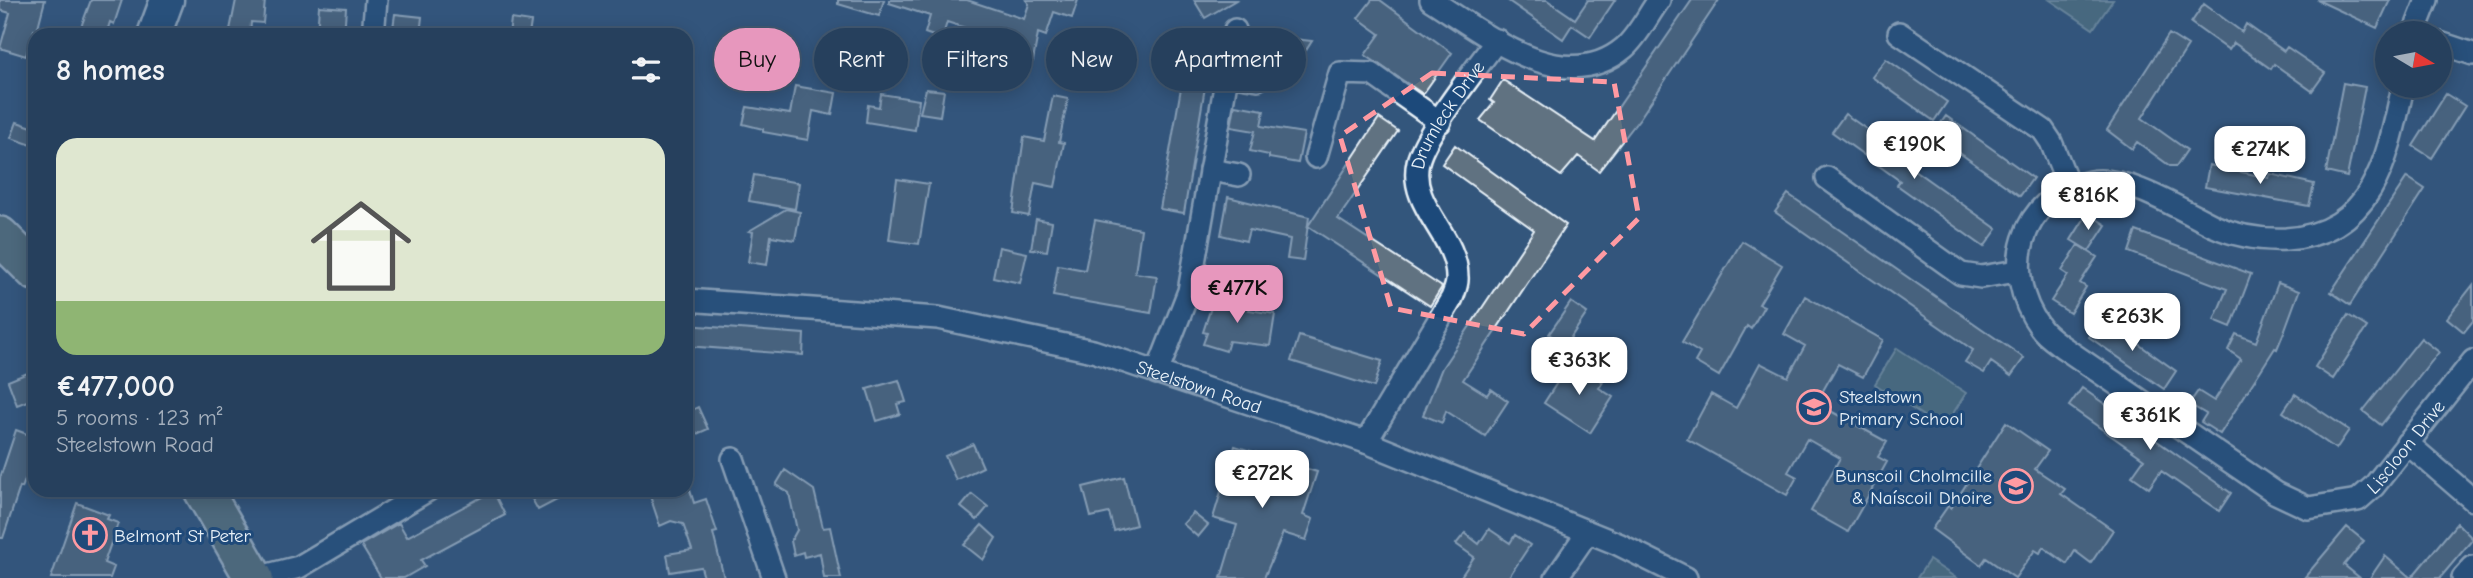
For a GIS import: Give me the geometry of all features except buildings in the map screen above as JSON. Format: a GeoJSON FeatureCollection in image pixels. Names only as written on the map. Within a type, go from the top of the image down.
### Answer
{"type":"FeatureCollection","features":[{"type":"Feature","properties":{"kind":"highway"},"geometry":{"type":"LineString","coordinates":[[1,239],[28,264]]}},
{"type":"Feature","properties":{"kind":"highway"},"geometry":{"type":"LineString","coordinates":[[207,497],[255,578]]}},
{"type":"Feature","properties":{"kind":"main road"},"geometry":{"type":"LineString","coordinates":[[157,28],[167,0]]}},
{"type":"Feature","properties":{"kind":"street"},"geometry":{"type":"LineString","coordinates":[[374,28],[376,0]]}},
{"type":"Feature","properties":{"kind":"street"},"geometry":{"type":"LineString","coordinates":[[1431,0],[1497,40]]}},
{"type":"Feature","properties":{"kind":"street","name":"Drumleck Drive"},"geometry":{"type":"LineString","coordinates":[[1366,442],[1441,318],[1458,278],[1453,257],[1425,207],[1416,180],[1418,161],[1440,122],[1497,40],[1541,63],[1567,68],[1596,64],[1625,47],[1658,0]]}},
{"type":"Feature","properties":{"kind":"street"},"geometry":{"type":"LineString","coordinates":[[2419,21],[2427,0]]}},
{"type":"Feature","properties":{"kind":"street"},"geometry":{"type":"LineString","coordinates":[[1899,33],[2043,130],[2051,142],[2070,189]]}},
{"type":"Feature","properties":{"kind":"street"},"geometry":{"type":"LineString","coordinates":[[2452,47],[2473,54]]}},
{"type":"Feature","properties":{"kind":"street"},"geometry":{"type":"LineString","coordinates":[[1316,157],[1340,73],[1373,74],[1440,122]]}},
{"type":"Feature","properties":{"kind":"street"},"geometry":{"type":"LineString","coordinates":[[1157,373],[1189,291],[1224,91]]}},
{"type":"Feature","properties":{"kind":"street"},"geometry":{"type":"LineString","coordinates":[[1828,178],[1961,274],[1981,277],[2017,271],[2020,247],[2028,224],[2050,201],[2070,189],[2091,182],[2110,182],[2144,192],[2217,228],[2262,240],[2323,233],[2356,211],[2374,185],[2387,155],[2400,98]]}},
{"type":"Feature","properties":{"kind":"street"},"geometry":{"type":"LineString","coordinates":[[1210,170],[1239,175]]}},
{"type":"Feature","properties":{"kind":"street","name":"Liscloon Drive"},"geometry":{"type":"LineString","coordinates":[[2017,271],[2024,297],[2040,328],[2064,348],[2276,493],[2308,508],[2358,500],[2473,361]]}},
{"type":"Feature","properties":{"kind":"street","name":"Steelstown Road"},"geometry":{"type":"LineString","coordinates":[[693,300],[938,318],[1093,351],[1366,442],[1587,533],[1686,578]]}},
{"type":"Feature","properties":{"kind":"street"},"geometry":{"type":"LineString","coordinates":[[2407,443],[2473,499]]}},
{"type":"Feature","properties":{"kind":"street"},"geometry":{"type":"LineString","coordinates":[[733,459],[774,578]]}},
{"type":"Feature","properties":{"kind":"street"},"geometry":{"type":"LineString","coordinates":[[255,578],[299,567],[416,497]]}},
{"type":"Feature","properties":{"kind":"street"},"geometry":{"type":"LineString","coordinates":[[1556,578],[1587,533]]}},
{"type":"Feature","properties":{"kind":"street"},"geometry":{"type":"LineString","coordinates":[[2463,578],[2473,567]]}},
{"type":"Feature","properties":{"kind":"highlighted area"},"geometry":{"type":"Polygon","coordinates":[[[1432,73],[1614,82],[1639,218],[1524,334],[1391,308],[1340,136],[1432,73]]]}},
{"type":"Feature","properties":{"kind":"green space"},"geometry":{"type":"Polygon","coordinates":[[[2050,0],[2113,0],[2093,29],[2050,0]]]}},
{"type":"Feature","properties":{"kind":"green space"},"geometry":{"type":"Polygon","coordinates":[[[1897,348],[1966,393],[1943,429],[1875,384],[1897,348]]]}},
{"type":"Feature","properties":{"kind":"green space"},"geometry":{"type":"Polygon","coordinates":[[[1929,560],[1956,578],[1917,578],[1929,560]]]}},
{"type":"Feature","properties":{"kind":"place","name":"Steelstown Primary School"},"geometry":{"type":"Point","coordinates":[1814,407]}},
{"type":"Feature","properties":{"kind":"place","name":"Bunscoil Cholmcille & Naíscoil Dhoire"},"geometry":{"type":"Point","coordinates":[2016,486]}},
{"type":"Feature","properties":{"kind":"place","name":"Belmont St Peter"},"geometry":{"type":"Point","coordinates":[90,535]}}]}
